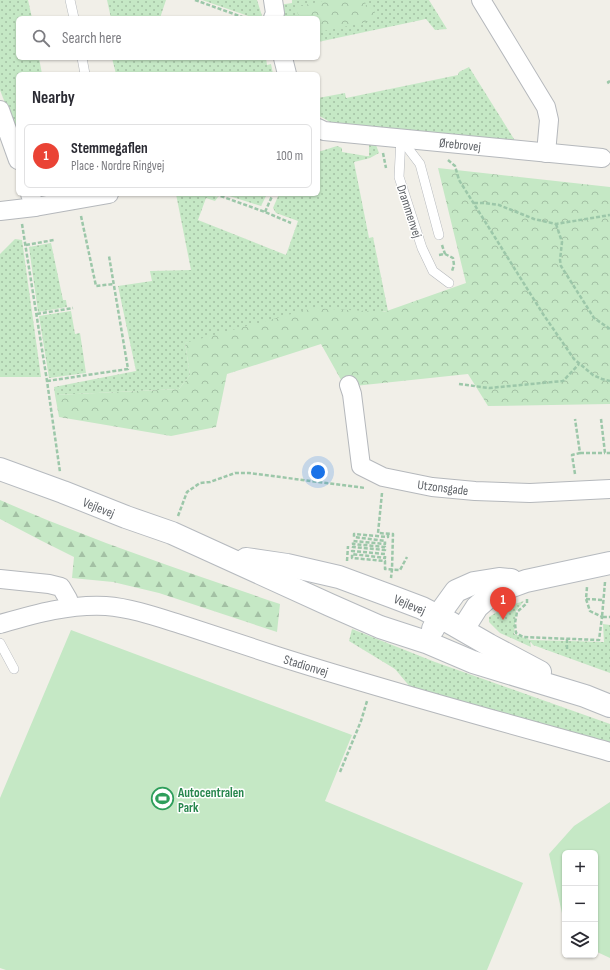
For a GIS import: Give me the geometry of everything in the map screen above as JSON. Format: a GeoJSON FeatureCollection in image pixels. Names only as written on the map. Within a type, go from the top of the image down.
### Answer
{"type":"FeatureCollection","features":[{"type":"Feature","properties":{"kind":"main road","name":"Vejlevej"},"geometry":{"type":"LineString","coordinates":[[0,469],[63,492],[126,518],[172,533],[380,627],[432,630],[463,629],[489,645],[585,696]]}},
{"type":"Feature","properties":{"kind":"main road","name":"Vejlevej"},"geometry":{"type":"LineString","coordinates":[[219,555],[287,565],[339,577],[393,596],[422,608],[432,630],[473,662],[585,696],[610,706]]}},
{"type":"Feature","properties":{"kind":"main road"},"geometry":{"type":"LineString","coordinates":[[463,629],[477,607],[493,593],[526,581],[610,563]]}},
{"type":"Feature","properties":{"kind":"main road"},"geometry":{"type":"LineString","coordinates":[[432,630],[449,599],[456,591],[474,583],[499,579],[526,581]]}},
{"type":"Feature","properties":{"kind":"street"},"geometry":{"type":"LineString","coordinates":[[273,0],[275,13],[274,16]]}},
{"type":"Feature","properties":{"kind":"street"},"geometry":{"type":"LineString","coordinates":[[482,0],[546,107],[549,120],[546,153]]}},
{"type":"Feature","properties":{"kind":"street"},"geometry":{"type":"LineString","coordinates":[[284,60],[286,72]]}},
{"type":"Feature","properties":{"kind":"street"},"geometry":{"type":"LineString","coordinates":[[0,110],[16,154]]}},
{"type":"Feature","properties":{"kind":"street","name":"Ørebrovej"},"geometry":{"type":"LineString","coordinates":[[320,129],[324,131],[602,158]]}},
{"type":"Feature","properties":{"kind":"street"},"geometry":{"type":"LineString","coordinates":[[0,211],[29,203],[78,200],[99,196]]}},
{"type":"Feature","properties":{"kind":"street","name":"Utzonsgade"},"geometry":{"type":"LineString","coordinates":[[349,385],[352,394],[361,466],[383,477],[432,487],[475,491],[530,493],[610,489]]}},
{"type":"Feature","properties":{"kind":"street"},"geometry":{"type":"LineString","coordinates":[[0,579],[49,584],[61,587],[68,599],[70,607]]}},
{"type":"Feature","properties":{"kind":"street","name":"Stadionvej"},"geometry":{"type":"LineString","coordinates":[[0,624],[38,613],[70,607],[106,606],[122,608],[144,613],[371,685],[610,752]]}},
{"type":"Feature","properties":{"kind":"lane"},"geometry":{"type":"LineString","coordinates":[[70,0],[74,16]]}},
{"type":"Feature","properties":{"kind":"lane"},"geometry":{"type":"LineString","coordinates":[[82,60],[85,72]]}},
{"type":"Feature","properties":{"kind":"lane","name":"Drammenvej"},"geometry":{"type":"LineString","coordinates":[[401,138],[399,177],[422,248],[433,270],[449,283]]}},
{"type":"Feature","properties":{"kind":"lane","name":"Drammenvej"},"geometry":{"type":"LineString","coordinates":[[401,138],[420,164],[439,235]]}},
{"type":"Feature","properties":{"kind":"lane"},"geometry":{"type":"LineString","coordinates":[[0,643],[14,669]]}},
{"type":"Feature","properties":{"kind":"path"},"geometry":{"type":"LineString","coordinates":[[195,0],[239,16]]}},
{"type":"Feature","properties":{"kind":"path"},"geometry":{"type":"LineString","coordinates":[[610,81],[608,82],[610,85]]}},
{"type":"Feature","properties":{"kind":"path"},"geometry":{"type":"LineString","coordinates":[[379,136],[387,174],[399,172]]}},
{"type":"Feature","properties":{"kind":"path"},"geometry":{"type":"LineString","coordinates":[[455,166],[459,180],[543,314],[574,359],[593,375],[610,381]]}},
{"type":"Feature","properties":{"kind":"path"},"geometry":{"type":"LineString","coordinates":[[221,196],[291,223]]}},
{"type":"Feature","properties":{"kind":"path"},"geometry":{"type":"LineString","coordinates":[[265,212],[272,196]]}},
{"type":"Feature","properties":{"kind":"path"},"geometry":{"type":"LineString","coordinates":[[78,200],[96,286],[114,284]]}},
{"type":"Feature","properties":{"kind":"path"},"geometry":{"type":"LineString","coordinates":[[474,203],[485,202],[499,205],[534,219],[556,224],[610,215]]}},
{"type":"Feature","properties":{"kind":"path"},"geometry":{"type":"LineString","coordinates":[[29,203],[26,246],[63,492]]}},
{"type":"Feature","properties":{"kind":"path"},"geometry":{"type":"LineString","coordinates":[[556,224],[562,242],[560,260],[561,266],[594,318],[610,329]]}},
{"type":"Feature","properties":{"kind":"path"},"geometry":{"type":"LineString","coordinates":[[26,246],[54,240]]}},
{"type":"Feature","properties":{"kind":"path"},"geometry":{"type":"LineString","coordinates":[[445,254],[453,258],[454,265],[449,283]]}},
{"type":"Feature","properties":{"kind":"path"},"geometry":{"type":"LineString","coordinates":[[47,381],[128,369],[109,256]]}},
{"type":"Feature","properties":{"kind":"path"},"geometry":{"type":"LineString","coordinates":[[37,314],[73,308]]}},
{"type":"Feature","properties":{"kind":"path"},"geometry":{"type":"LineString","coordinates":[[458,384],[489,388],[563,382],[579,364]]}},
{"type":"Feature","properties":{"kind":"path"},"geometry":{"type":"LineString","coordinates":[[575,419],[580,453]]}},
{"type":"Feature","properties":{"kind":"path"},"geometry":{"type":"LineString","coordinates":[[601,419],[605,453]]}},
{"type":"Feature","properties":{"kind":"path"},"geometry":{"type":"LineString","coordinates":[[577,491],[572,455],[580,453],[610,453]]}},
{"type":"Feature","properties":{"kind":"path"},"geometry":{"type":"LineString","coordinates":[[172,533],[187,492],[200,483],[210,482],[235,474],[249,473],[367,488]]}},
{"type":"Feature","properties":{"kind":"path"},"geometry":{"type":"LineString","coordinates":[[383,477],[378,533],[393,534],[392,564]]}},
{"type":"Feature","properties":{"kind":"path"},"geometry":{"type":"LineString","coordinates":[[388,534],[388,538],[354,534],[354,537],[385,541],[385,544],[353,541],[353,544],[385,547],[385,550],[353,547],[352,551],[385,554],[385,558],[352,554],[352,558],[385,561],[385,569],[400,570],[407,557]]}},
{"type":"Feature","properties":{"kind":"path"},"geometry":{"type":"LineString","coordinates":[[528,603],[517,612],[515,623],[516,633],[523,637],[599,640],[605,589]]}},
{"type":"Feature","properties":{"kind":"path"},"geometry":{"type":"LineString","coordinates":[[604,600],[586,599],[590,610],[602,617],[610,617]]}},
{"type":"Feature","properties":{"kind":"path"},"geometry":{"type":"LineString","coordinates":[[567,639],[567,649]]}},
{"type":"Feature","properties":{"kind":"path"},"geometry":{"type":"LineString","coordinates":[[340,772],[361,721],[371,685]]}},
{"type":"Feature","properties":{"kind":"green space"},"geometry":{"type":"Polygon","coordinates":[[[0,0],[28,0],[32,16],[16,16],[16,60],[39,60],[42,72],[16,72],[16,131],[0,90],[0,0]]]}},
{"type":"Feature","properties":{"kind":"green space"},"geometry":{"type":"Polygon","coordinates":[[[107,0],[166,0],[161,16],[111,16],[107,0]]]}},
{"type":"Feature","properties":{"kind":"green space"},"geometry":{"type":"Polygon","coordinates":[[[202,0],[257,0],[262,16],[248,16],[202,0]]]}},
{"type":"Feature","properties":{"kind":"green space"},"geometry":{"type":"Polygon","coordinates":[[[292,0],[429,0],[447,29],[435,30],[426,19],[320,42],[320,16],[281,16],[279,5],[292,3],[292,0]]]}},
{"type":"Feature","properties":{"kind":"green space"},"geometry":{"type":"Polygon","coordinates":[[[327,0],[365,0],[366,7],[373,5],[377,20],[320,32],[320,16],[298,16],[296,7],[327,0]]]}},
{"type":"Feature","properties":{"kind":"green space"},"geometry":{"type":"Polygon","coordinates":[[[112,60],[266,60],[267,65],[271,64],[273,72],[116,72],[112,60]]]}},
{"type":"Feature","properties":{"kind":"green space"},"geometry":{"type":"Polygon","coordinates":[[[469,67],[514,139],[515,143],[330,122],[320,116],[320,98],[345,93],[346,98],[458,75],[459,72],[469,67]]]}},
{"type":"Feature","properties":{"kind":"green space"},"geometry":{"type":"Polygon","coordinates":[[[369,145],[376,145],[379,153],[370,158],[354,162],[369,238],[373,237],[388,311],[185,343],[190,375],[179,389],[55,395],[54,387],[136,371],[118,286],[152,281],[150,271],[191,270],[176,196],[218,197],[215,201],[206,198],[198,220],[286,255],[298,221],[276,213],[273,208],[278,196],[320,196],[320,151],[337,146],[342,148],[342,152],[369,156],[369,145]]]}},
{"type":"Feature","properties":{"kind":"green space"},"geometry":{"type":"Polygon","coordinates":[[[438,168],[610,187],[610,404],[488,406],[468,374],[345,387],[321,344],[227,374],[216,427],[171,436],[59,417],[55,395],[179,389],[190,375],[185,343],[313,308],[384,312],[466,283],[438,168]]]}},
{"type":"Feature","properties":{"kind":"green space"},"geometry":{"type":"Polygon","coordinates":[[[229,196],[266,196],[261,206],[229,196]]]}},
{"type":"Feature","properties":{"kind":"green space"},"geometry":{"type":"Polygon","coordinates":[[[15,239],[22,240],[41,377],[0,377],[0,254],[15,239]]]}},
{"type":"Feature","properties":{"kind":"green space"},"geometry":{"type":"Polygon","coordinates":[[[51,243],[63,300],[66,300],[67,307],[38,312],[29,247],[51,243]]]}},
{"type":"Feature","properties":{"kind":"green space"},"geometry":{"type":"Polygon","coordinates":[[[71,311],[75,334],[80,333],[86,373],[49,378],[39,316],[71,311]]]}},
{"type":"Feature","properties":{"kind":"green space"},"geometry":{"type":"Polygon","coordinates":[[[0,500],[69,529],[174,568],[280,604],[277,632],[159,593],[113,582],[72,578],[74,557],[0,519],[0,500]]]}},
{"type":"Feature","properties":{"kind":"green space"},"geometry":{"type":"Polygon","coordinates":[[[524,601],[516,611],[514,634],[530,640],[604,642],[603,624],[610,625],[610,673],[533,645],[530,641],[531,647],[500,633],[489,622],[489,617],[505,607],[524,601]]]}},
{"type":"Feature","properties":{"kind":"green space"},"geometry":{"type":"Polygon","coordinates":[[[352,629],[435,662],[610,724],[610,743],[411,688],[395,669],[349,641],[352,629]]]}},
{"type":"Feature","properties":{"kind":"green space","name":"Autocentralen Park"},"geometry":{"type":"Polygon","coordinates":[[[71,630],[352,735],[325,801],[523,883],[487,970],[6,970],[0,968],[0,798],[71,630]]]}},
{"type":"Feature","properties":{"kind":"green space"},"geometry":{"type":"Polygon","coordinates":[[[610,802],[610,958],[598,952],[598,850],[562,850],[562,913],[549,854],[574,826],[610,802]]]}},
{"type":"Feature","properties":{"kind":"place","name":"Stemmegaflen"},"geometry":{"type":"Point","coordinates":[503,620]}},
{"type":"Feature","properties":{"kind":"place","name":"Autocentralen Park"},"geometry":{"type":"Point","coordinates":[163,799]}}]}
